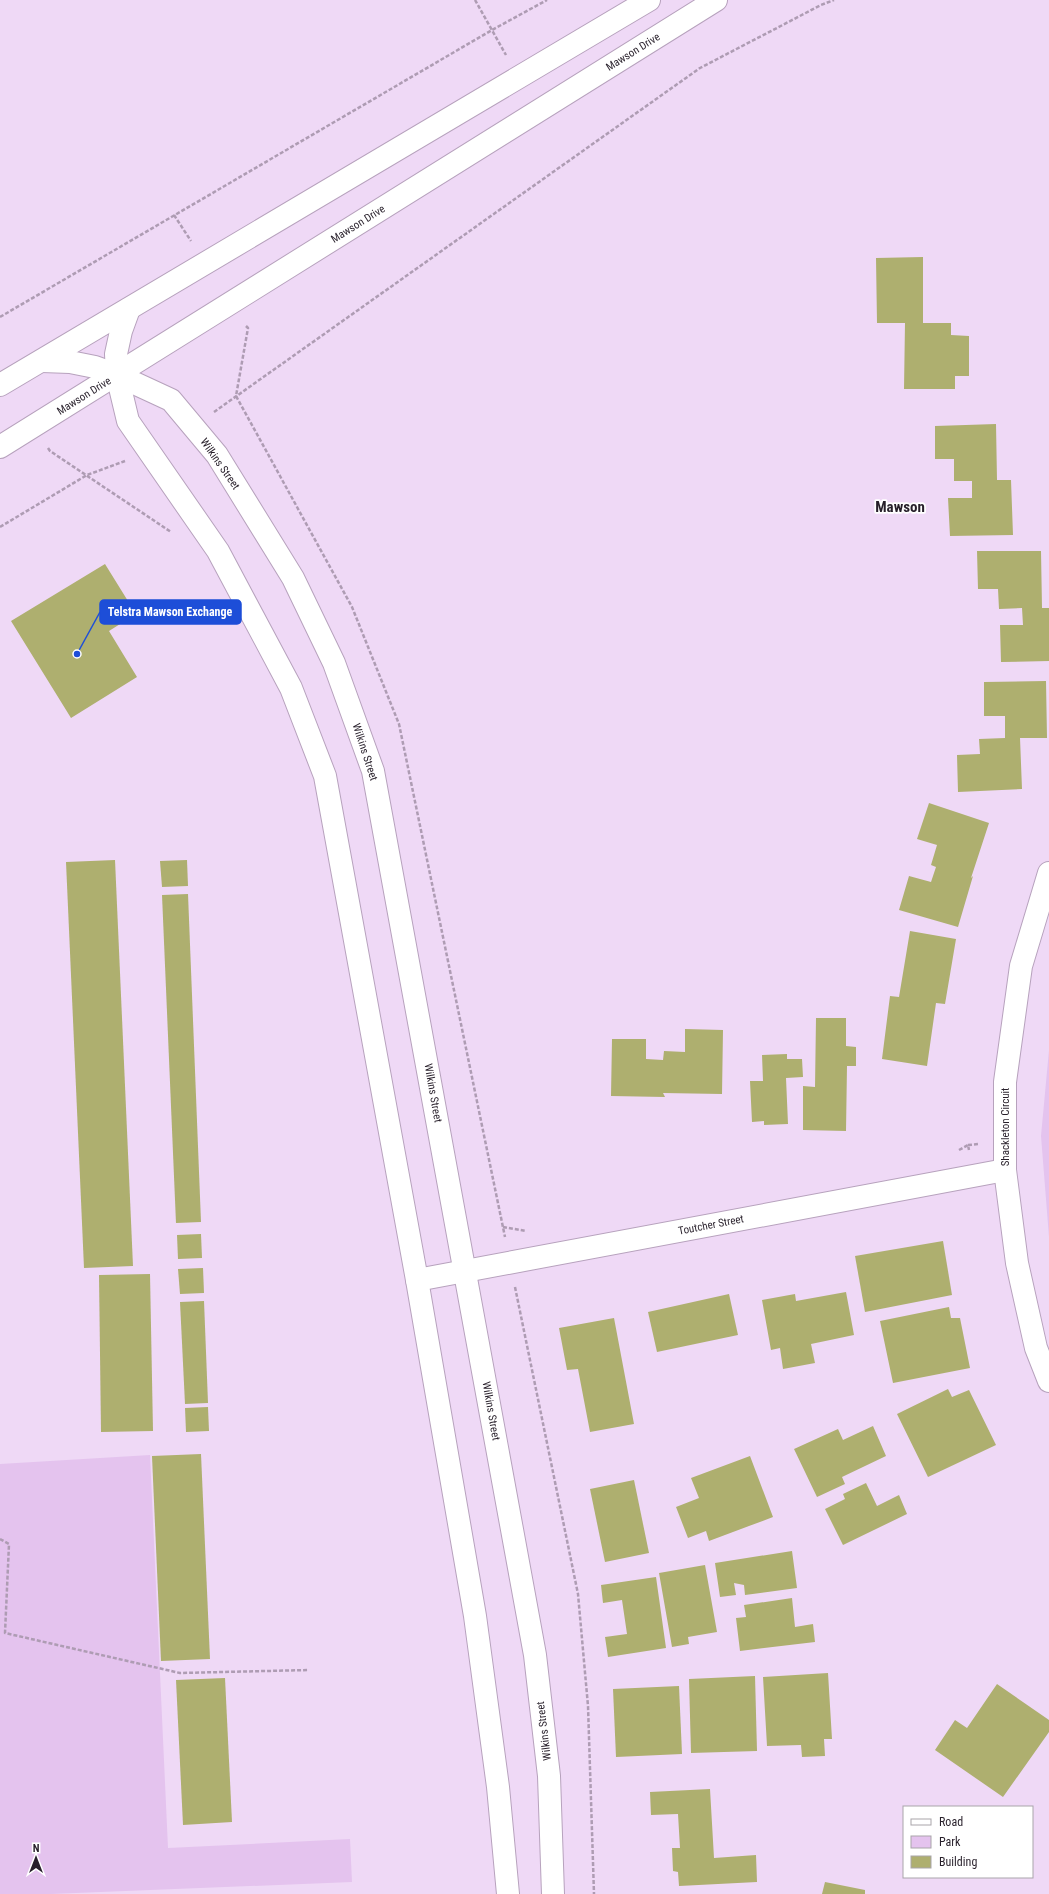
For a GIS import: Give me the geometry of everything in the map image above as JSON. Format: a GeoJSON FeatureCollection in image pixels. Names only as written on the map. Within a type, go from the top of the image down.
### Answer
{"type":"FeatureCollection","features":[{"type":"Feature","properties":{"kind":"street"},"geometry":{"type":"LineString","coordinates":[[0,385],[649,0]]}},
{"type":"Feature","properties":{"kind":"street","name":"Mawson Drive"},"geometry":{"type":"LineString","coordinates":[[0,447],[118,375],[716,0]]}},
{"type":"Feature","properties":{"kind":"street"},"geometry":{"type":"LineString","coordinates":[[129,309],[121,331],[116,354],[118,375],[128,421],[218,551],[291,688],[326,776],[417,1280],[475,1616],[498,1787],[508,1894]]}},
{"type":"Feature","properties":{"kind":"street","name":"Wilkins Street"},"geometry":{"type":"LineString","coordinates":[[42,361],[70,362],[118,375],[171,400],[217,455],[293,578],[334,663],[373,771],[466,1271],[535,1655],[549,1776],[553,1894]]}},
{"type":"Feature","properties":{"kind":"street","name":"Shackleton Circuit"},"geometry":{"type":"LineString","coordinates":[[1049,873],[1021,966],[1005,1082],[1005,1170],[1017,1263],[1036,1348],[1049,1381]]}},
{"type":"Feature","properties":{"kind":"street","name":"Toutcher Street"},"geometry":{"type":"LineString","coordinates":[[417,1280],[1005,1170]]}},
{"type":"Feature","properties":{"kind":"path"},"geometry":{"type":"LineString","coordinates":[[475,0],[519,77]]}},
{"type":"Feature","properties":{"kind":"path"},"geometry":{"type":"LineString","coordinates":[[0,317],[492,30],[547,0]]}},
{"type":"Feature","properties":{"kind":"path"},"geometry":{"type":"LineString","coordinates":[[193,427],[700,68],[821,5],[834,0]]}},
{"type":"Feature","properties":{"kind":"path"},"geometry":{"type":"LineString","coordinates":[[34,426],[50,451],[171,532]]}},
{"type":"Feature","properties":{"kind":"path"},"geometry":{"type":"LineString","coordinates":[[0,527],[87,475],[150,452]]}},
{"type":"Feature","properties":{"kind":"path"},"geometry":{"type":"LineString","coordinates":[[0,1540],[9,1544],[5,1633],[180,1673],[309,1670]]}},
{"type":"Feature","properties":{"kind":"green space"},"geometry":{"type":"Polygon","coordinates":[[[1049,1050],[1049,1237],[1041,1136],[1049,1050]]]}},
{"type":"Feature","properties":{"kind":"green space"},"geometry":{"type":"Polygon","coordinates":[[[150,1455],[168,1848],[350,1839],[352,1882],[51,1894],[0,1894],[0,1464],[150,1455]]]}},
{"type":"Feature","properties":{"kind":"building"},"geometry":{"type":"Polygon","coordinates":[[[923,257],[923,323],[951,323],[951,335],[969,336],[969,376],[955,376],[955,389],[904,389],[905,323],[877,323],[876,258],[923,257]]]}},
{"type":"Feature","properties":{"kind":"building"},"geometry":{"type":"Polygon","coordinates":[[[996,424],[997,480],[1011,480],[1013,535],[950,536],[948,498],[972,498],[972,481],[954,481],[954,459],[935,459],[935,426],[996,424]]]}},
{"type":"Feature","properties":{"kind":"building"},"geometry":{"type":"Polygon","coordinates":[[[977,551],[1041,551],[1042,608],[1049,608],[1049,661],[1001,662],[1000,625],[1023,625],[1022,608],[999,609],[998,589],[978,589],[977,551]]]}},
{"type":"Feature","properties":{"kind":"building"},"geometry":{"type":"Polygon","coordinates":[[[105,564],[136,614],[109,631],[137,677],[71,718],[11,621],[105,564]]]}},
{"type":"Feature","properties":{"kind":"building"},"geometry":{"type":"Polygon","coordinates":[[[1046,681],[1047,738],[1020,738],[1022,789],[958,792],[957,755],[980,754],[979,739],[1005,738],[1005,716],[984,716],[984,682],[1046,681]]]}},
{"type":"Feature","properties":{"kind":"building"},"geometry":{"type":"Polygon","coordinates":[[[929,803],[989,823],[971,878],[973,876],[958,927],[899,910],[909,876],[931,882],[936,867],[931,865],[937,845],[917,839],[929,803]]]}},
{"type":"Feature","properties":{"kind":"building"},"geometry":{"type":"Polygon","coordinates":[[[115,860],[133,1266],[84,1268],[66,862],[115,860]]]}},
{"type":"Feature","properties":{"kind":"building"},"geometry":{"type":"Polygon","coordinates":[[[187,860],[188,886],[162,887],[160,861],[187,860]]]}},
{"type":"Feature","properties":{"kind":"building"},"geometry":{"type":"Polygon","coordinates":[[[188,894],[201,1222],[176,1223],[162,895],[188,894]]]}},
{"type":"Feature","properties":{"kind":"building"},"geometry":{"type":"Polygon","coordinates":[[[910,931],[956,939],[945,1004],[936,1003],[927,1066],[882,1059],[890,996],[899,997],[910,931]]]}},
{"type":"Feature","properties":{"kind":"building"},"geometry":{"type":"Polygon","coordinates":[[[816,1018],[846,1018],[846,1046],[856,1047],[856,1066],[847,1066],[846,1131],[803,1130],[803,1086],[815,1087],[816,1018]]]}},
{"type":"Feature","properties":{"kind":"building"},"geometry":{"type":"Polygon","coordinates":[[[685,1029],[723,1030],[722,1094],[663,1093],[665,1097],[611,1096],[612,1039],[646,1039],[646,1059],[663,1060],[664,1051],[685,1052],[685,1029]]]}},
{"type":"Feature","properties":{"kind":"building"},"geometry":{"type":"Polygon","coordinates":[[[787,1054],[787,1059],[802,1059],[803,1077],[786,1078],[788,1124],[764,1125],[764,1121],[752,1122],[750,1081],[763,1081],[762,1055],[787,1054]]]}},
{"type":"Feature","properties":{"kind":"building"},"geometry":{"type":"Polygon","coordinates":[[[201,1234],[202,1258],[178,1259],[177,1235],[201,1234]]]}},
{"type":"Feature","properties":{"kind":"building"},"geometry":{"type":"Polygon","coordinates":[[[943,1241],[952,1295],[865,1312],[855,1256],[943,1241]]]}},
{"type":"Feature","properties":{"kind":"building"},"geometry":{"type":"Polygon","coordinates":[[[203,1268],[204,1293],[180,1294],[178,1269],[203,1268]]]}},
{"type":"Feature","properties":{"kind":"building"},"geometry":{"type":"Polygon","coordinates":[[[150,1274],[153,1431],[101,1432],[99,1275],[150,1274]]]}},
{"type":"Feature","properties":{"kind":"building"},"geometry":{"type":"Polygon","coordinates":[[[846,1292],[854,1335],[811,1344],[815,1363],[783,1369],[780,1348],[771,1350],[762,1300],[795,1294],[796,1301],[846,1292]]]}},
{"type":"Feature","properties":{"kind":"building"},"geometry":{"type":"Polygon","coordinates":[[[729,1294],[738,1335],[657,1352],[648,1312],[729,1294]]]}},
{"type":"Feature","properties":{"kind":"building"},"geometry":{"type":"Polygon","coordinates":[[[204,1301],[208,1403],[185,1404],[180,1302],[204,1301]]]}},
{"type":"Feature","properties":{"kind":"building"},"geometry":{"type":"Polygon","coordinates":[[[949,1307],[951,1318],[960,1318],[970,1368],[893,1383],[880,1321],[949,1307]]]}},
{"type":"Feature","properties":{"kind":"building"},"geometry":{"type":"Polygon","coordinates":[[[614,1318],[634,1424],[590,1432],[578,1369],[567,1370],[559,1328],[614,1318]]]}},
{"type":"Feature","properties":{"kind":"building"},"geometry":{"type":"Polygon","coordinates":[[[948,1389],[952,1397],[969,1390],[996,1445],[928,1477],[897,1414],[948,1389]]]}},
{"type":"Feature","properties":{"kind":"building"},"geometry":{"type":"Polygon","coordinates":[[[208,1407],[209,1431],[186,1432],[185,1408],[208,1407]]]}},
{"type":"Feature","properties":{"kind":"building"},"geometry":{"type":"Polygon","coordinates":[[[873,1426],[886,1456],[842,1477],[845,1484],[817,1497],[794,1449],[838,1429],[843,1440],[873,1426]]]}},
{"type":"Feature","properties":{"kind":"building"},"geometry":{"type":"Polygon","coordinates":[[[201,1454],[210,1659],[161,1661],[152,1456],[201,1454]]]}},
{"type":"Feature","properties":{"kind":"building"},"geometry":{"type":"Polygon","coordinates":[[[750,1456],[773,1517],[709,1541],[706,1531],[688,1538],[676,1507],[699,1498],[691,1478],[750,1456]]]}},
{"type":"Feature","properties":{"kind":"building"},"geometry":{"type":"Polygon","coordinates":[[[634,1480],[649,1553],[605,1562],[590,1489],[634,1480]]]}},
{"type":"Feature","properties":{"kind":"building"},"geometry":{"type":"Polygon","coordinates":[[[866,1483],[877,1506],[899,1495],[907,1514],[843,1545],[825,1509],[845,1499],[843,1494],[866,1483]]]}},
{"type":"Feature","properties":{"kind":"building"},"geometry":{"type":"Polygon","coordinates":[[[792,1551],[797,1588],[745,1595],[744,1585],[734,1583],[736,1595],[720,1597],[715,1563],[792,1551]]]}},
{"type":"Feature","properties":{"kind":"building"},"geometry":{"type":"Polygon","coordinates":[[[705,1565],[717,1632],[688,1637],[689,1644],[672,1647],[659,1573],[705,1565]]]}},
{"type":"Feature","properties":{"kind":"building"},"geometry":{"type":"Polygon","coordinates":[[[656,1577],[666,1648],[608,1657],[605,1637],[627,1634],[622,1600],[603,1603],[601,1585],[656,1577]]]}},
{"type":"Feature","properties":{"kind":"building"},"geometry":{"type":"Polygon","coordinates":[[[792,1598],[795,1627],[813,1624],[815,1642],[740,1651],[736,1618],[746,1617],[744,1605],[792,1598]]]}},
{"type":"Feature","properties":{"kind":"building"},"geometry":{"type":"Polygon","coordinates":[[[828,1673],[832,1739],[824,1739],[825,1756],[802,1757],[801,1745],[767,1746],[763,1677],[828,1673]]]}},
{"type":"Feature","properties":{"kind":"building"},"geometry":{"type":"Polygon","coordinates":[[[755,1676],[757,1751],[691,1753],[689,1679],[755,1676]]]}},
{"type":"Feature","properties":{"kind":"building"},"geometry":{"type":"Polygon","coordinates":[[[225,1678],[232,1822],[183,1825],[176,1680],[225,1678]]]}},
{"type":"Feature","properties":{"kind":"building"},"geometry":{"type":"Polygon","coordinates":[[[997,1684],[1049,1720],[1049,1732],[1003,1797],[935,1750],[955,1720],[967,1728],[997,1684]]]}},
{"type":"Feature","properties":{"kind":"building"},"geometry":{"type":"Polygon","coordinates":[[[679,1686],[682,1754],[616,1757],[613,1689],[679,1686]]]}},
{"type":"Feature","properties":{"kind":"building"},"geometry":{"type":"Polygon","coordinates":[[[710,1789],[714,1858],[756,1855],[757,1882],[679,1886],[678,1872],[673,1871],[672,1848],[680,1848],[678,1814],[651,1815],[650,1792],[710,1789]]]}},
{"type":"Feature","properties":{"kind":"building"},"geometry":{"type":"Polygon","coordinates":[[[825,1882],[865,1890],[865,1894],[822,1894],[825,1882]]]}},
{"type":"Feature","properties":{"kind":"place","name":"Telstra Mawson Exchange"},"geometry":{"type":"Point","coordinates":[77,654]}},
{"type":"Feature","properties":{"kind":"district","name":"Mawson"},"geometry":{"type":"Point","coordinates":[900,507]}}]}
